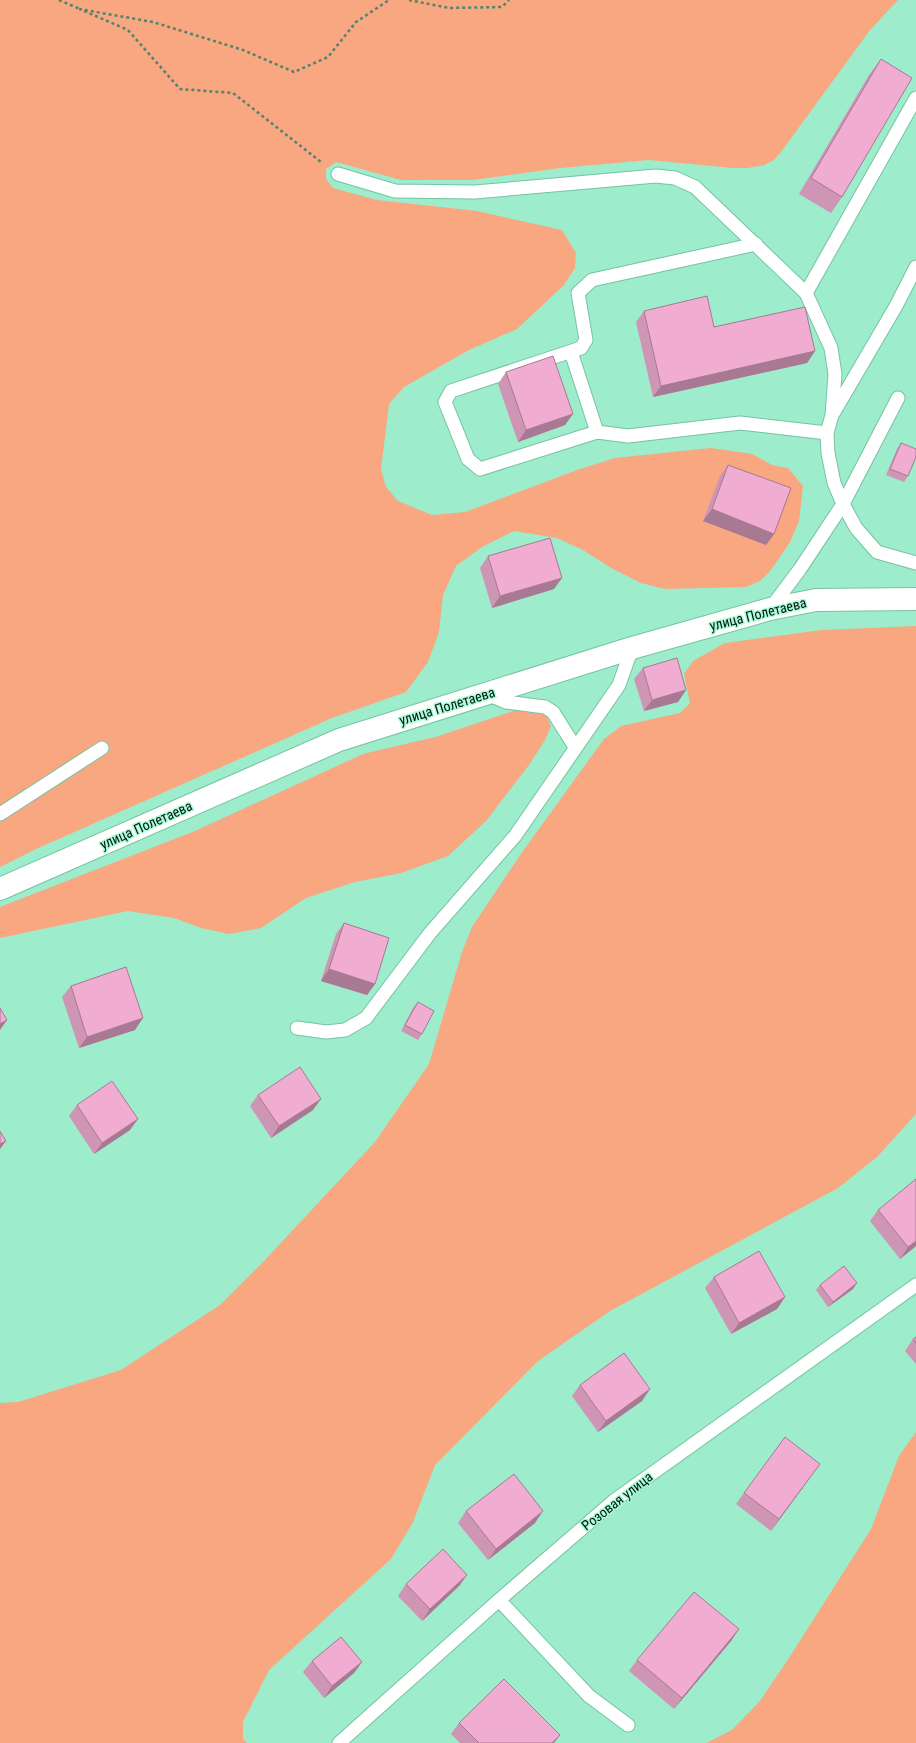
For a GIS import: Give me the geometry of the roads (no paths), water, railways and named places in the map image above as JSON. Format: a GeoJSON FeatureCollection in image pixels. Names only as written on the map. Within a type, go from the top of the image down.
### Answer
{"type":"FeatureCollection","features":[{"type":"Feature","properties":{"kind":"street","name":"улица Полетаева"},"geometry":{"type":"LineString","coordinates":[[0,889],[339,740],[632,648],[770,609],[816,600],[916,599]]}},
{"type":"Feature","properties":{"kind":"lane"},"geometry":{"type":"LineString","coordinates":[[806,293],[916,98]]}},
{"type":"Feature","properties":{"kind":"lane"},"geometry":{"type":"LineString","coordinates":[[338,174],[395,191],[467,192],[656,176],[675,178],[695,187],[806,293],[831,348],[835,374],[832,415],[827,433],[828,453],[834,483],[856,528],[877,552],[916,563]]}},
{"type":"Feature","properties":{"kind":"lane"},"geometry":{"type":"LineString","coordinates":[[756,244],[592,280],[578,293],[586,340],[581,348],[451,391],[445,402],[468,459],[480,468],[597,432],[628,436],[740,424],[827,433]]}},
{"type":"Feature","properties":{"kind":"lane"},"geometry":{"type":"LineString","coordinates":[[832,415],[896,306],[916,267]]}},
{"type":"Feature","properties":{"kind":"lane"},"geometry":{"type":"LineString","coordinates":[[571,352],[597,432]]}},
{"type":"Feature","properties":{"kind":"lane"},"geometry":{"type":"LineString","coordinates":[[770,609],[800,570],[843,504],[898,398]]}},
{"type":"Feature","properties":{"kind":"lane"},"geometry":{"type":"LineString","coordinates":[[298,1028],[326,1032],[345,1030],[366,1018],[430,933],[515,836],[619,685],[632,648]]}},
{"type":"Feature","properties":{"kind":"lane"},"geometry":{"type":"LineString","coordinates":[[487,694],[506,702],[545,706],[553,712],[576,747]]}},
{"type":"Feature","properties":{"kind":"lane"},"geometry":{"type":"LineString","coordinates":[[0,814],[102,748]]}},
{"type":"Feature","properties":{"kind":"lane","name":"Розовая улица"},"geometry":{"type":"LineString","coordinates":[[339,1743],[499,1600],[615,1500],[916,1285]]}},
{"type":"Feature","properties":{"kind":"lane"},"geometry":{"type":"LineString","coordinates":[[499,1600],[589,1696],[628,1725]]}}]}
